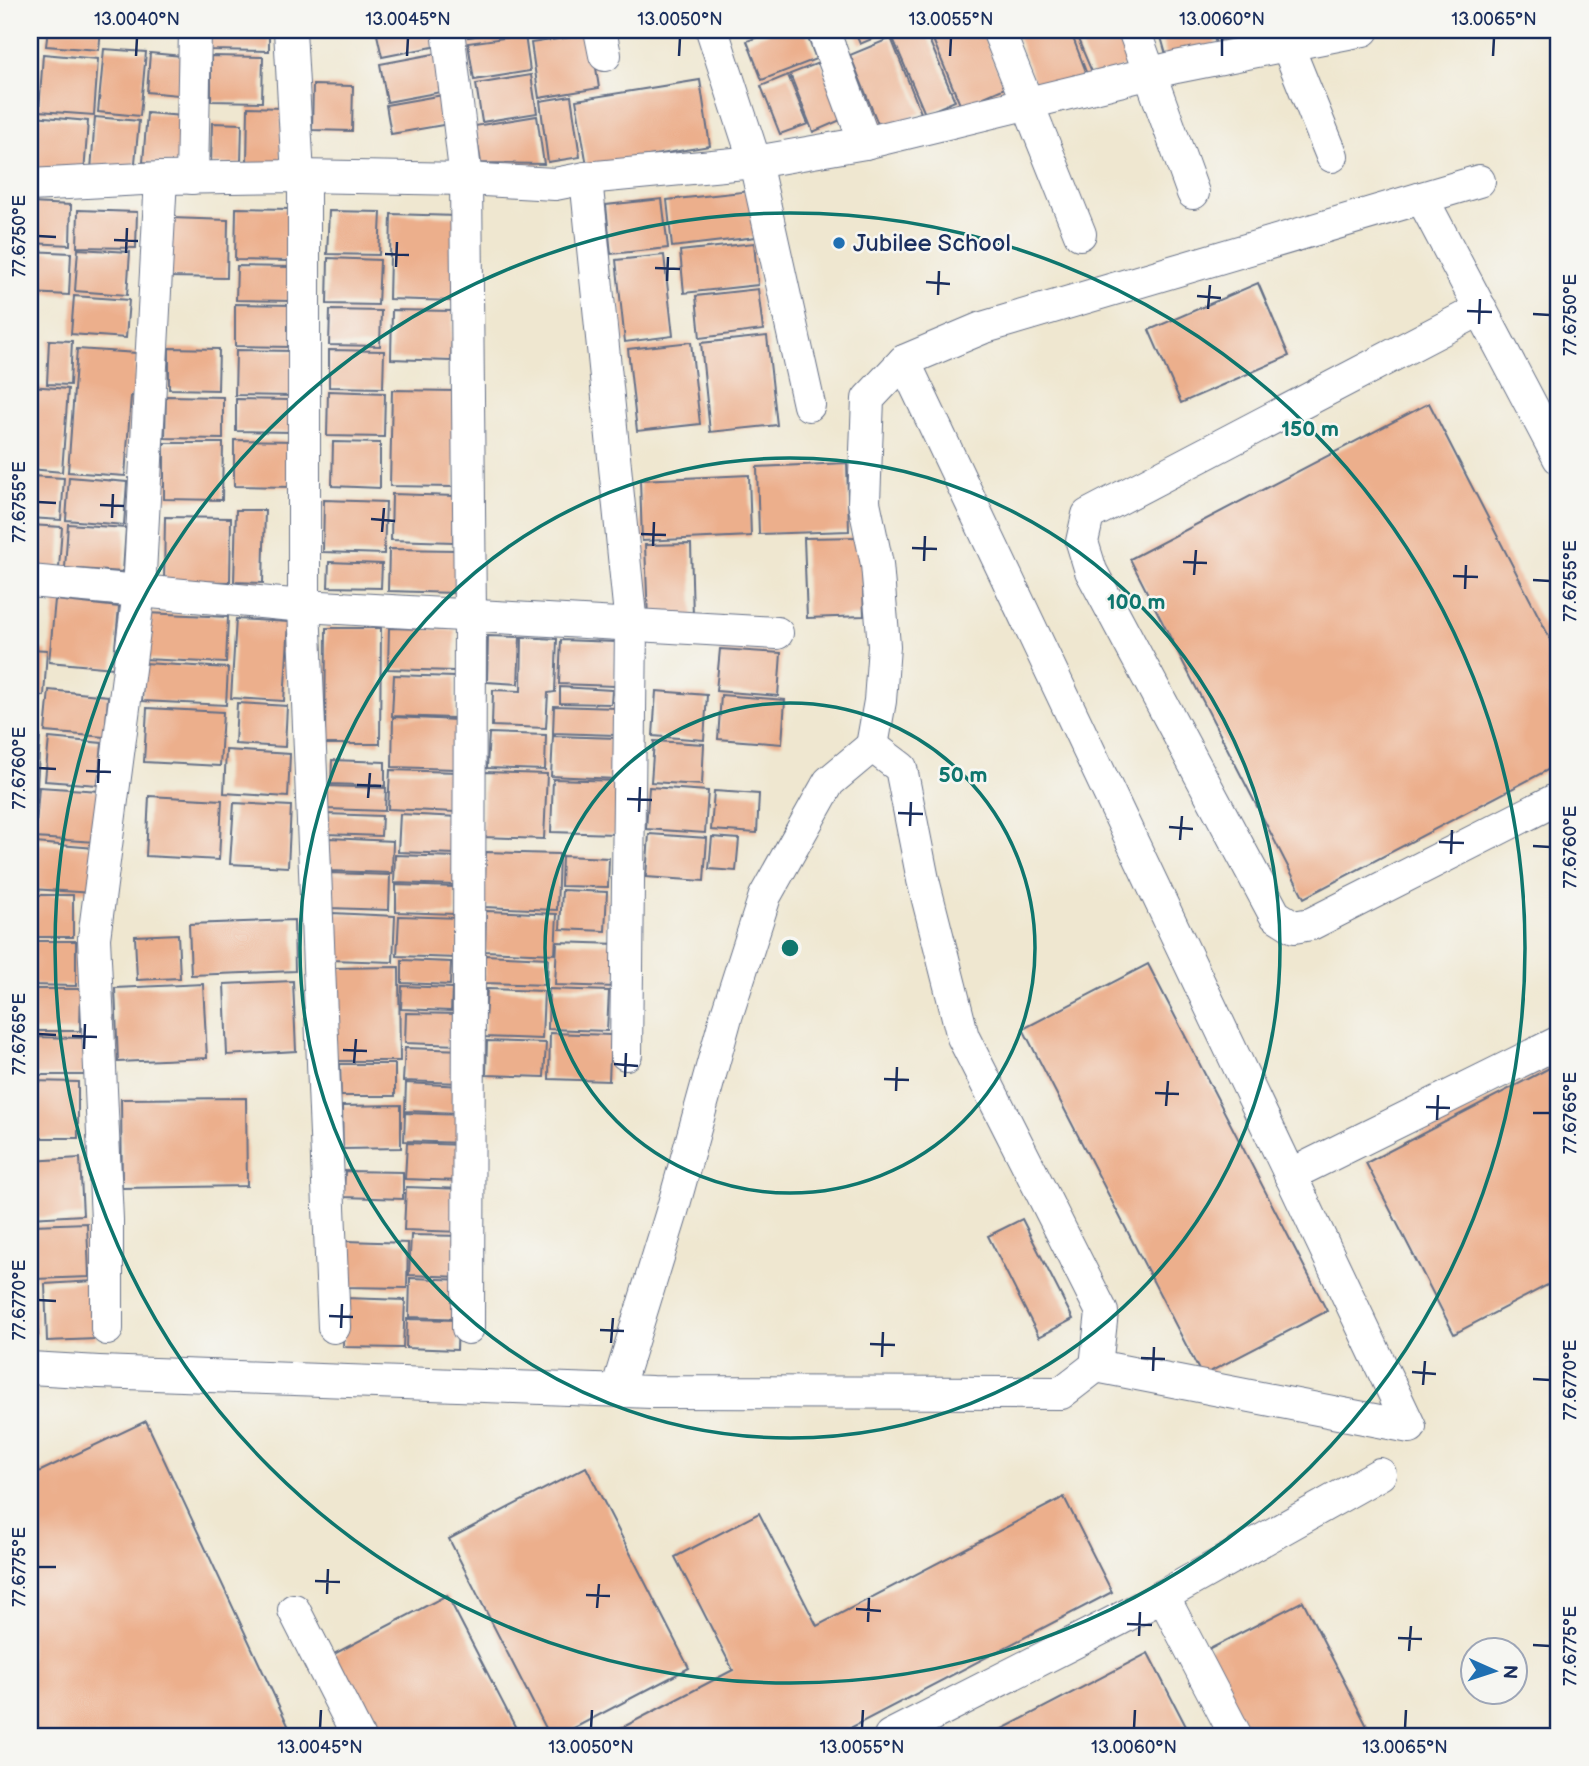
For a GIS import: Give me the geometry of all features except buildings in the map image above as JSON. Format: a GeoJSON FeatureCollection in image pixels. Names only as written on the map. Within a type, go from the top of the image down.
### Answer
{"type":"FeatureCollection","features":[{"type":"Feature","properties":{"kind":"street"},"geometry":{"type":"LineString","coordinates":[[107,1329],[107,1220],[94,938],[139,592],[177,178],[195,30]]}},
{"type":"Feature","properties":{"kind":"street"},"geometry":{"type":"LineString","coordinates":[[290,30],[301,177],[304,606],[334,1327]]}},
{"type":"Feature","properties":{"kind":"street"},"geometry":{"type":"LineString","coordinates":[[448,30],[467,179],[470,617],[468,1328]]}},
{"type":"Feature","properties":{"kind":"street"},"geometry":{"type":"LineString","coordinates":[[712,30],[755,162],[808,405]]}},
{"type":"Feature","properties":{"kind":"street"},"geometry":{"type":"LineString","coordinates":[[823,30],[865,143]]}},
{"type":"Feature","properties":{"kind":"street"},"geometry":{"type":"LineString","coordinates":[[998,30],[1080,234]]}},
{"type":"Feature","properties":{"kind":"street"},"geometry":{"type":"LineString","coordinates":[[1134,30],[1193,193]]}},
{"type":"Feature","properties":{"kind":"street"},"geometry":{"type":"LineString","coordinates":[[30,185],[177,178],[301,177],[467,179],[555,184],[586,178],[755,162],[865,143],[1151,73],[1284,37],[1363,30]]}},
{"type":"Feature","properties":{"kind":"street"},"geometry":{"type":"LineString","coordinates":[[1284,37],[1332,156]]}},
{"type":"Feature","properties":{"kind":"street"},"geometry":{"type":"LineString","coordinates":[[586,178],[631,626],[626,1054]]}},
{"type":"Feature","properties":{"kind":"street"},"geometry":{"type":"LineString","coordinates":[[617,1390],[671,1215],[726,1017],[765,896],[829,782],[872,746],[880,701],[884,646],[877,564],[864,502],[867,399],[904,361],[982,328],[1479,181]]}},
{"type":"Feature","properties":{"kind":"street"},"geometry":{"type":"LineString","coordinates":[[1423,198],[1559,458]]}},
{"type":"Feature","properties":{"kind":"street"},"geometry":{"type":"LineString","coordinates":[[1481,309],[1088,515],[1082,542],[1091,571],[1275,915],[1294,927],[1311,924],[1559,798]]}},
{"type":"Feature","properties":{"kind":"street"},"geometry":{"type":"LineString","coordinates":[[904,361],[1410,1427],[1096,1366]]}},
{"type":"Feature","properties":{"kind":"street"},"geometry":{"type":"LineString","coordinates":[[30,581],[304,606],[777,633]]}},
{"type":"Feature","properties":{"kind":"street"},"geometry":{"type":"LineString","coordinates":[[30,1368],[617,1390],[1061,1393],[1096,1366],[1102,1312],[963,1037],[923,880],[901,768],[872,746]]}},
{"type":"Feature","properties":{"kind":"street"},"geometry":{"type":"LineString","coordinates":[[1290,1175],[1559,1042]]}},
{"type":"Feature","properties":{"kind":"street"},"geometry":{"type":"LineString","coordinates":[[890,1736],[1163,1596],[1380,1474]]}},
{"type":"Feature","properties":{"kind":"street"},"geometry":{"type":"LineString","coordinates":[[1163,1596],[1236,1736]]}},
{"type":"Feature","properties":{"kind":"street"},"geometry":{"type":"LineString","coordinates":[[294,1610],[358,1736]]}},
{"type":"Feature","properties":{"kind":"place","name":"Jubilee School"},"geometry":{"type":"Point","coordinates":[839,243]}}]}
